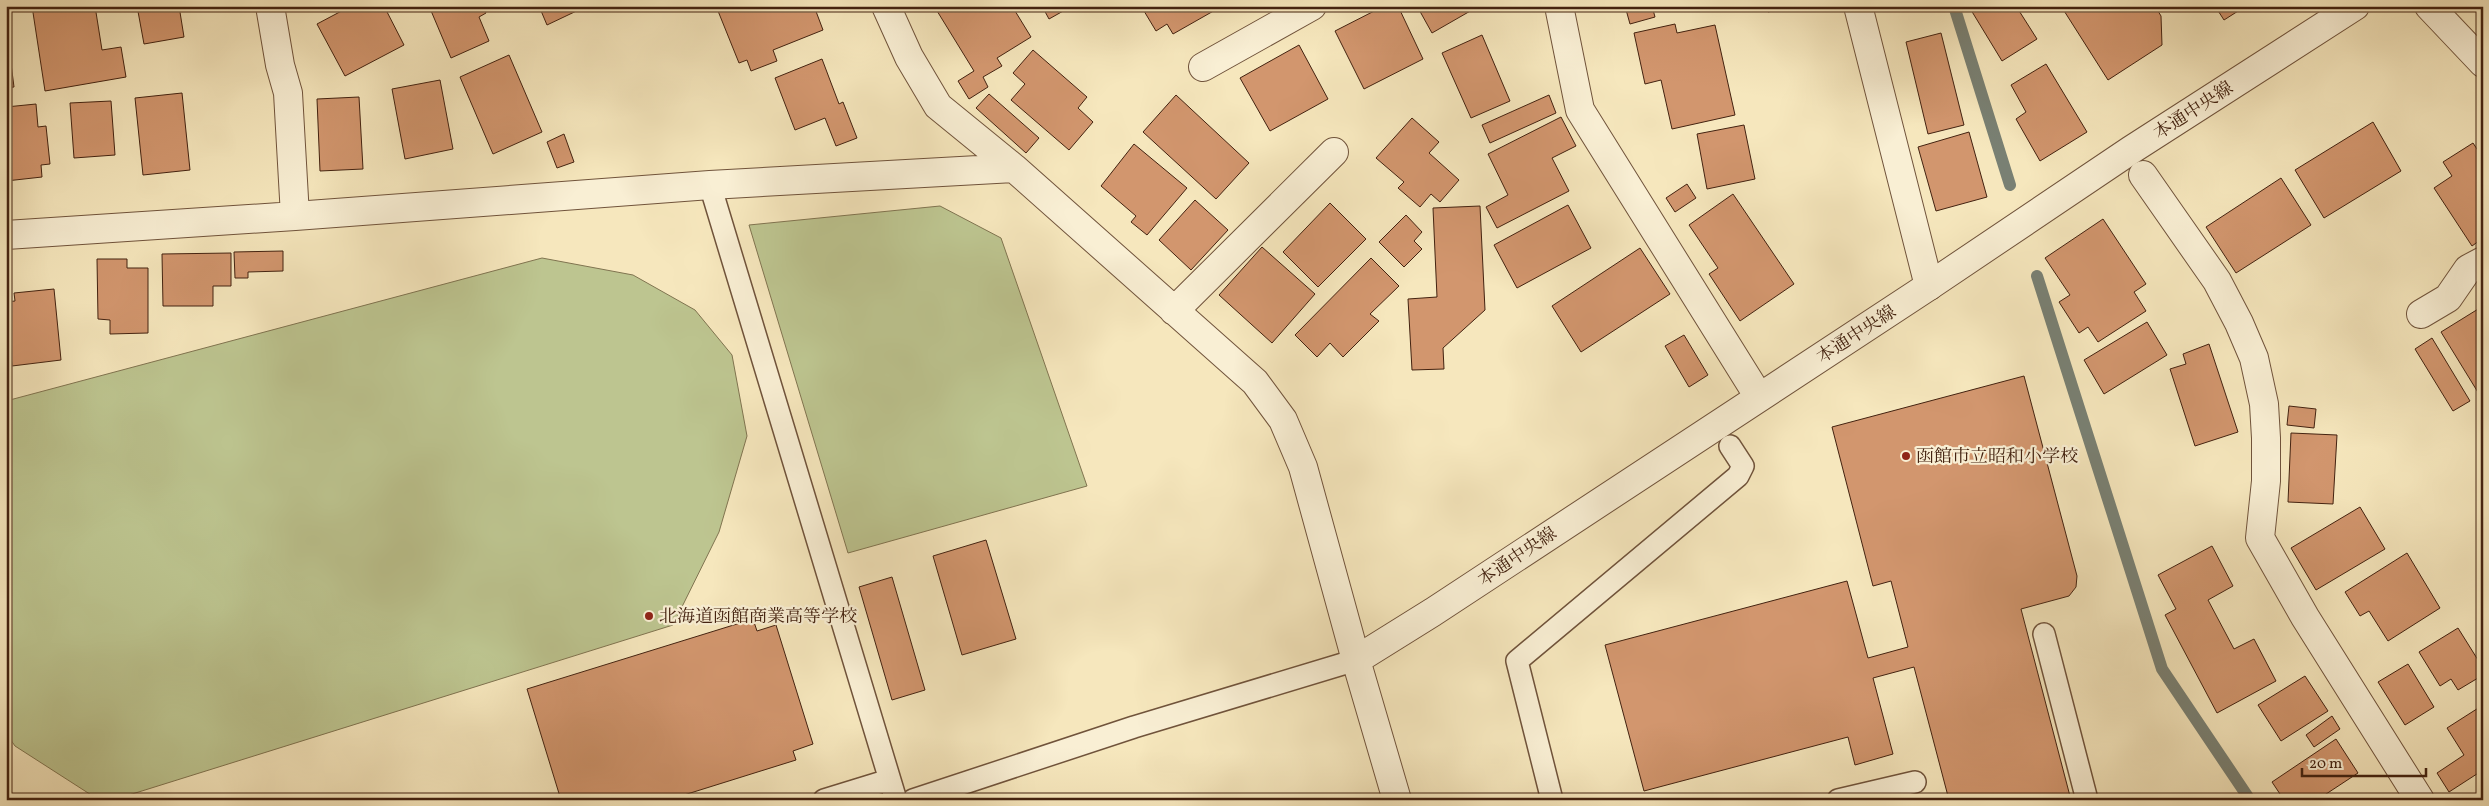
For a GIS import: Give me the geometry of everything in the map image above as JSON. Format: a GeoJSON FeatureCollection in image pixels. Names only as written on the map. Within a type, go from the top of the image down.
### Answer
{"type":"FeatureCollection","features":[{"type":"Feature","properties":{"kind":"street"},"geometry":{"type":"LineString","coordinates":[[270,6],[280,65],[288,93],[295,216]]}},
{"type":"Feature","properties":{"kind":"street"},"geometry":{"type":"LineString","coordinates":[[886,6],[909,58],[938,106],[1014,168],[1255,382],[1283,420],[1303,467],[1397,800]]}},
{"type":"Feature","properties":{"kind":"street"},"geometry":{"type":"LineString","coordinates":[[1203,66],[1312,6]]}},
{"type":"Feature","properties":{"kind":"street"},"geometry":{"type":"LineString","coordinates":[[1559,6],[1580,110],[1759,397]]}},
{"type":"Feature","properties":{"kind":"street"},"geometry":{"type":"LineString","coordinates":[[1858,6],[1929,286]]}},
{"type":"Feature","properties":{"kind":"street","name":"本通中央線"},"geometry":{"type":"LineString","coordinates":[[1356,660],[1433,612],[1929,286],[2131,150],[2355,6]]}},
{"type":"Feature","properties":{"kind":"street"},"geometry":{"type":"LineString","coordinates":[[2429,6],[2483,63]]}},
{"type":"Feature","properties":{"kind":"street"},"geometry":{"type":"LineString","coordinates":[[1174,311],[1334,152]]}},
{"type":"Feature","properties":{"kind":"street"},"geometry":{"type":"LineString","coordinates":[[6,235],[295,216],[710,185],[1014,168]]}},
{"type":"Feature","properties":{"kind":"street"},"geometry":{"type":"LineString","coordinates":[[2143,175],[2217,281],[2239,323],[2254,358],[2264,404],[2266,438],[2266,480],[2260,538],[2305,617],[2420,800]]}},
{"type":"Feature","properties":{"kind":"street"},"geometry":{"type":"LineString","coordinates":[[2421,314],[2448,298],[2468,269],[2483,261]]}},
{"type":"Feature","properties":{"kind":"lane"},"geometry":{"type":"LineString","coordinates":[[710,185],[893,790],[824,800]]}},
{"type":"Feature","properties":{"kind":"lane"},"geometry":{"type":"LineString","coordinates":[[1552,800],[1517,661],[1738,476],[1743,466],[1730,446]]}},
{"type":"Feature","properties":{"kind":"lane"},"geometry":{"type":"LineString","coordinates":[[2044,634],[2087,800]]}},
{"type":"Feature","properties":{"kind":"lane"},"geometry":{"type":"LineString","coordinates":[[912,800],[1134,727],[1356,660]]}},
{"type":"Feature","properties":{"kind":"lane"},"geometry":{"type":"LineString","coordinates":[[1838,800],[1915,782]]}},
{"type":"Feature","properties":{"kind":"green space"},"geometry":{"type":"Polygon","coordinates":[[[940,206],[1001,238],[1087,486],[848,553],[749,225],[940,206]]]}},
{"type":"Feature","properties":{"kind":"green space"},"geometry":{"type":"Polygon","coordinates":[[[542,258],[633,275],[695,310],[732,355],[747,436],[719,532],[673,625],[113,800],[99,800],[15,746],[6,733],[6,401],[542,258]]]}},
{"type":"Feature","properties":{"kind":"building"},"geometry":{"type":"Polygon","coordinates":[[[32,6],[95,6],[102,50],[121,47],[126,77],[45,91],[32,6]]]}},
{"type":"Feature","properties":{"kind":"building"},"geometry":{"type":"Polygon","coordinates":[[[137,6],[179,6],[184,37],[144,44],[137,6]]]}},
{"type":"Feature","properties":{"kind":"building"},"geometry":{"type":"Polygon","coordinates":[[[351,6],[384,6],[404,45],[345,76],[317,24],[351,6]]]}},
{"type":"Feature","properties":{"kind":"building"},"geometry":{"type":"Polygon","coordinates":[[[429,6],[483,6],[486,13],[479,17],[489,41],[451,58],[429,6]]]}},
{"type":"Feature","properties":{"kind":"building"},"geometry":{"type":"Polygon","coordinates":[[[539,6],[587,6],[547,25],[539,6]]]}},
{"type":"Feature","properties":{"kind":"building"},"geometry":{"type":"Polygon","coordinates":[[[716,6],[814,6],[823,30],[773,50],[777,61],[751,71],[747,60],[739,63],[716,6]]]}},
{"type":"Feature","properties":{"kind":"building"},"geometry":{"type":"Polygon","coordinates":[[[934,6],[1012,6],[1031,37],[997,58],[1002,66],[983,77],[988,87],[969,99],[958,81],[974,71],[934,6]]]}},
{"type":"Feature","properties":{"kind":"building"},"geometry":{"type":"Polygon","coordinates":[[[1042,6],[1063,6],[1065,10],[1049,19],[1042,6]]]}},
{"type":"Feature","properties":{"kind":"building"},"geometry":{"type":"Polygon","coordinates":[[[1141,6],[1215,6],[1217,9],[1173,34],[1167,24],[1156,31],[1141,6]]]}},
{"type":"Feature","properties":{"kind":"building"},"geometry":{"type":"Polygon","coordinates":[[[1384,6],[1398,6],[1423,59],[1364,89],[1335,31],[1384,6]]]}},
{"type":"Feature","properties":{"kind":"building"},"geometry":{"type":"Polygon","coordinates":[[[1417,6],[1479,6],[1432,33],[1417,6]]]}},
{"type":"Feature","properties":{"kind":"building"},"geometry":{"type":"Polygon","coordinates":[[[1625,6],[1652,6],[1655,17],[1630,24],[1625,6]]]}},
{"type":"Feature","properties":{"kind":"building"},"geometry":{"type":"Polygon","coordinates":[[[1766,6],[1794,6],[1768,12],[1766,6]]]}},
{"type":"Feature","properties":{"kind":"building"},"geometry":{"type":"Polygon","coordinates":[[[1977,6],[2016,6],[2037,39],[2002,61],[1971,10],[1977,6]]]}},
{"type":"Feature","properties":{"kind":"building"},"geometry":{"type":"Polygon","coordinates":[[[2061,6],[2155,6],[2161,16],[2162,45],[2108,80],[2061,6]]]}},
{"type":"Feature","properties":{"kind":"building"},"geometry":{"type":"Polygon","coordinates":[[[2215,6],[2246,6],[2224,20],[2215,6]]]}},
{"type":"Feature","properties":{"kind":"building"},"geometry":{"type":"Polygon","coordinates":[[[1675,24],[1677,33],[1715,25],[1735,115],[1672,129],[1661,80],[1645,84],[1634,33],[1675,24]]]}},
{"type":"Feature","properties":{"kind":"building"},"geometry":{"type":"Polygon","coordinates":[[[6,25],[14,87],[6,88],[6,25]]]}},
{"type":"Feature","properties":{"kind":"building"},"geometry":{"type":"Polygon","coordinates":[[[1941,33],[1964,125],[1928,134],[1906,42],[1941,33]]]}},
{"type":"Feature","properties":{"kind":"building"},"geometry":{"type":"Polygon","coordinates":[[[1482,35],[1510,101],[1471,118],[1442,53],[1482,35]]]}},
{"type":"Feature","properties":{"kind":"building"},"geometry":{"type":"Polygon","coordinates":[[[1299,45],[1328,99],[1270,131],[1240,78],[1299,45]]]}},
{"type":"Feature","properties":{"kind":"building"},"geometry":{"type":"Polygon","coordinates":[[[1033,50],[1087,97],[1078,108],[1093,122],[1069,150],[1011,100],[1025,84],[1013,73],[1033,50]]]}},
{"type":"Feature","properties":{"kind":"building"},"geometry":{"type":"Polygon","coordinates":[[[509,55],[542,132],[493,154],[460,77],[509,55]]]}},
{"type":"Feature","properties":{"kind":"building"},"geometry":{"type":"Polygon","coordinates":[[[822,59],[839,104],[843,102],[857,138],[836,146],[825,118],[795,130],[775,78],[822,59]]]}},
{"type":"Feature","properties":{"kind":"building"},"geometry":{"type":"Polygon","coordinates":[[[2046,64],[2087,132],[2040,161],[2016,119],[2026,112],[2011,85],[2046,64]]]}},
{"type":"Feature","properties":{"kind":"building"},"geometry":{"type":"Polygon","coordinates":[[[440,80],[453,149],[405,159],[392,89],[440,80]]]}},
{"type":"Feature","properties":{"kind":"building"},"geometry":{"type":"Polygon","coordinates":[[[182,93],[190,170],[143,175],[135,98],[182,93]]]}},
{"type":"Feature","properties":{"kind":"building"},"geometry":{"type":"Polygon","coordinates":[[[989,94],[1039,138],[1026,153],[976,108],[989,94]]]}},
{"type":"Feature","properties":{"kind":"building"},"geometry":{"type":"Polygon","coordinates":[[[1176,95],[1249,163],[1216,199],[1143,132],[1176,95]]]}},
{"type":"Feature","properties":{"kind":"building"},"geometry":{"type":"Polygon","coordinates":[[[1549,95],[1556,113],[1490,143],[1482,125],[1549,95]]]}},
{"type":"Feature","properties":{"kind":"building"},"geometry":{"type":"Polygon","coordinates":[[[359,97],[363,169],[320,171],[317,99],[359,97]]]}},
{"type":"Feature","properties":{"kind":"building"},"geometry":{"type":"Polygon","coordinates":[[[111,101],[115,155],[74,158],[70,103],[111,101]]]}},
{"type":"Feature","properties":{"kind":"building"},"geometry":{"type":"Polygon","coordinates":[[[36,104],[38,127],[46,126],[50,164],[41,165],[42,177],[6,181],[6,107],[36,104]]]}},
{"type":"Feature","properties":{"kind":"building"},"geometry":{"type":"Polygon","coordinates":[[[1561,117],[1576,146],[1552,158],[1569,191],[1497,228],[1486,207],[1508,195],[1488,154],[1561,117]]]}},
{"type":"Feature","properties":{"kind":"building"},"geometry":{"type":"Polygon","coordinates":[[[1412,118],[1439,142],[1429,153],[1459,180],[1440,202],[1431,194],[1420,207],[1398,188],[1404,182],[1376,158],[1412,118]]]}},
{"type":"Feature","properties":{"kind":"building"},"geometry":{"type":"Polygon","coordinates":[[[2373,122],[2401,171],[2324,218],[2295,170],[2373,122]]]}},
{"type":"Feature","properties":{"kind":"building"},"geometry":{"type":"Polygon","coordinates":[[[1744,125],[1755,179],[1707,189],[1697,134],[1744,125]]]}},
{"type":"Feature","properties":{"kind":"building"},"geometry":{"type":"Polygon","coordinates":[[[1969,132],[1987,197],[1936,211],[1918,147],[1969,132]]]}},
{"type":"Feature","properties":{"kind":"building"},"geometry":{"type":"Polygon","coordinates":[[[564,134],[574,162],[557,168],[547,142],[564,134]]]}},
{"type":"Feature","properties":{"kind":"building"},"geometry":{"type":"Polygon","coordinates":[[[2473,143],[2483,158],[2483,238],[2472,246],[2434,188],[2452,176],[2443,162],[2473,143]]]}},
{"type":"Feature","properties":{"kind":"building"},"geometry":{"type":"Polygon","coordinates":[[[1134,144],[1187,188],[1147,235],[1131,222],[1136,216],[1101,186],[1134,144]]]}},
{"type":"Feature","properties":{"kind":"building"},"geometry":{"type":"Polygon","coordinates":[[[2281,178],[2311,225],[2236,273],[2206,227],[2281,178]]]}},
{"type":"Feature","properties":{"kind":"building"},"geometry":{"type":"Polygon","coordinates":[[[1687,184],[1696,198],[1675,212],[1666,198],[1687,184]]]}},
{"type":"Feature","properties":{"kind":"building"},"geometry":{"type":"Polygon","coordinates":[[[1733,194],[1794,284],[1740,321],[1709,274],[1718,268],[1689,225],[1733,194]]]}},
{"type":"Feature","properties":{"kind":"building"},"geometry":{"type":"Polygon","coordinates":[[[1195,200],[1228,230],[1191,270],[1159,240],[1195,200]]]}},
{"type":"Feature","properties":{"kind":"building"},"geometry":{"type":"Polygon","coordinates":[[[1330,203],[1366,239],[1318,287],[1283,252],[1330,203]]]}},
{"type":"Feature","properties":{"kind":"building"},"geometry":{"type":"Polygon","coordinates":[[[1568,205],[1591,248],[1517,288],[1494,245],[1568,205]]]}},
{"type":"Feature","properties":{"kind":"building"},"geometry":{"type":"Polygon","coordinates":[[[1480,206],[1485,310],[1443,348],[1444,369],[1412,370],[1408,299],[1437,297],[1433,208],[1480,206]]]}},
{"type":"Feature","properties":{"kind":"building"},"geometry":{"type":"Polygon","coordinates":[[[1406,215],[1422,232],[1414,241],[1422,249],[1404,267],[1379,242],[1406,215]]]}},
{"type":"Feature","properties":{"kind":"building"},"geometry":{"type":"Polygon","coordinates":[[[2103,219],[2146,284],[2134,292],[2146,311],[2098,342],[2088,327],[2079,333],[2059,302],[2070,295],[2045,258],[2103,219]]]}},
{"type":"Feature","properties":{"kind":"building"},"geometry":{"type":"Polygon","coordinates":[[[1262,247],[1315,294],[1272,343],[1219,295],[1262,247]]]}},
{"type":"Feature","properties":{"kind":"building"},"geometry":{"type":"Polygon","coordinates":[[[1640,248],[1670,294],[1581,352],[1552,306],[1640,248]]]}},
{"type":"Feature","properties":{"kind":"building"},"geometry":{"type":"Polygon","coordinates":[[[283,251],[283,271],[248,272],[248,278],[235,278],[234,252],[283,251]]]}},
{"type":"Feature","properties":{"kind":"building"},"geometry":{"type":"Polygon","coordinates":[[[231,253],[231,286],[213,286],[213,306],[163,306],[162,254],[231,253]]]}},
{"type":"Feature","properties":{"kind":"building"},"geometry":{"type":"Polygon","coordinates":[[[1371,258],[1399,286],[1370,314],[1379,321],[1343,357],[1330,343],[1317,357],[1295,335],[1371,258]]]}},
{"type":"Feature","properties":{"kind":"building"},"geometry":{"type":"Polygon","coordinates":[[[97,259],[127,259],[127,268],[148,268],[148,333],[110,334],[110,320],[98,319],[97,259]]]}},
{"type":"Feature","properties":{"kind":"building"},"geometry":{"type":"Polygon","coordinates":[[[54,289],[61,360],[12,366],[6,302],[15,301],[14,293],[54,289]]]}},
{"type":"Feature","properties":{"kind":"building"},"geometry":{"type":"Polygon","coordinates":[[[2483,306],[2483,392],[2479,394],[2441,332],[2483,306]]]}},
{"type":"Feature","properties":{"kind":"building"},"geometry":{"type":"Polygon","coordinates":[[[2147,322],[2167,355],[2104,394],[2084,360],[2147,322]]]}},
{"type":"Feature","properties":{"kind":"building"},"geometry":{"type":"Polygon","coordinates":[[[1684,335],[1708,375],[1689,387],[1665,346],[1684,335]]]}},
{"type":"Feature","properties":{"kind":"building"},"geometry":{"type":"Polygon","coordinates":[[[2432,338],[2470,401],[2453,411],[2415,349],[2432,338]]]}},
{"type":"Feature","properties":{"kind":"building"},"geometry":{"type":"Polygon","coordinates":[[[2209,344],[2238,432],[2195,446],[2170,369],[2186,364],[2183,354],[2209,344]]]}},
{"type":"Feature","properties":{"kind":"building"},"geometry":{"type":"Polygon","coordinates":[[[2024,376],[2077,576],[2076,587],[2069,596],[2021,609],[2071,800],[1949,800],[1914,667],[1873,678],[1893,754],[1855,765],[1848,737],[1644,791],[1605,645],[1847,581],[1868,658],[1908,647],[1891,581],[1873,586],[1832,427],[2024,376]]]}},
{"type":"Feature","properties":{"kind":"building"},"geometry":{"type":"Polygon","coordinates":[[[2289,406],[2316,409],[2314,428],[2287,425],[2289,406]]]}},
{"type":"Feature","properties":{"kind":"building"},"geometry":{"type":"Polygon","coordinates":[[[2291,433],[2337,435],[2333,504],[2288,502],[2291,433]]]}},
{"type":"Feature","properties":{"kind":"building"},"geometry":{"type":"Polygon","coordinates":[[[2360,507],[2385,549],[2316,590],[2291,548],[2360,507]]]}},
{"type":"Feature","properties":{"kind":"building"},"geometry":{"type":"Polygon","coordinates":[[[986,540],[1016,639],[962,655],[933,556],[986,540]]]}},
{"type":"Feature","properties":{"kind":"building"},"geometry":{"type":"Polygon","coordinates":[[[2212,546],[2233,586],[2208,600],[2234,649],[2254,639],[2276,681],[2217,713],[2165,615],[2176,609],[2158,575],[2212,546]]]}},
{"type":"Feature","properties":{"kind":"building"},"geometry":{"type":"Polygon","coordinates":[[[2407,553],[2440,608],[2388,641],[2369,611],[2360,616],[2345,592],[2407,553]]]}},
{"type":"Feature","properties":{"kind":"building"},"geometry":{"type":"Polygon","coordinates":[[[892,577],[925,690],[892,700],[859,587],[892,577]]]}},
{"type":"Feature","properties":{"kind":"building"},"geometry":{"type":"Polygon","coordinates":[[[753,619],[757,631],[776,625],[813,744],[793,751],[796,760],[668,800],[561,800],[527,689],[753,619]]]}},
{"type":"Feature","properties":{"kind":"building"},"geometry":{"type":"Polygon","coordinates":[[[2458,628],[2483,668],[2483,675],[2458,690],[2451,679],[2440,686],[2419,652],[2458,628]]]}},
{"type":"Feature","properties":{"kind":"building"},"geometry":{"type":"Polygon","coordinates":[[[2408,664],[2434,707],[2405,725],[2378,682],[2408,664]]]}},
{"type":"Feature","properties":{"kind":"building"},"geometry":{"type":"Polygon","coordinates":[[[2305,676],[2328,711],[2281,741],[2258,705],[2305,676]]]}},
{"type":"Feature","properties":{"kind":"building"},"geometry":{"type":"Polygon","coordinates":[[[2483,705],[2483,770],[2449,792],[2437,773],[2464,755],[2447,728],[2483,705]]]}},
{"type":"Feature","properties":{"kind":"building"},"geometry":{"type":"Polygon","coordinates":[[[2332,716],[2340,729],[2314,747],[2306,735],[2332,716]]]}},
{"type":"Feature","properties":{"kind":"building"},"geometry":{"type":"Polygon","coordinates":[[[2336,739],[2358,773],[2317,800],[2284,800],[2272,782],[2336,739]]]}},
{"type":"Feature","properties":{"kind":"waterway"},"geometry":{"type":"LineString","coordinates":[[1954,6],[2010,185]]}},
{"type":"Feature","properties":{"kind":"waterway"},"geometry":{"type":"LineString","coordinates":[[2037,276],[2162,669],[2250,800]]}},
{"type":"Feature","properties":{"kind":"place","name":"函館市立昭和小学校"},"geometry":{"type":"Point","coordinates":[1906,456]}},
{"type":"Feature","properties":{"kind":"place","name":"北海道函館商業高等学校"},"geometry":{"type":"Point","coordinates":[649,616]}}]}
